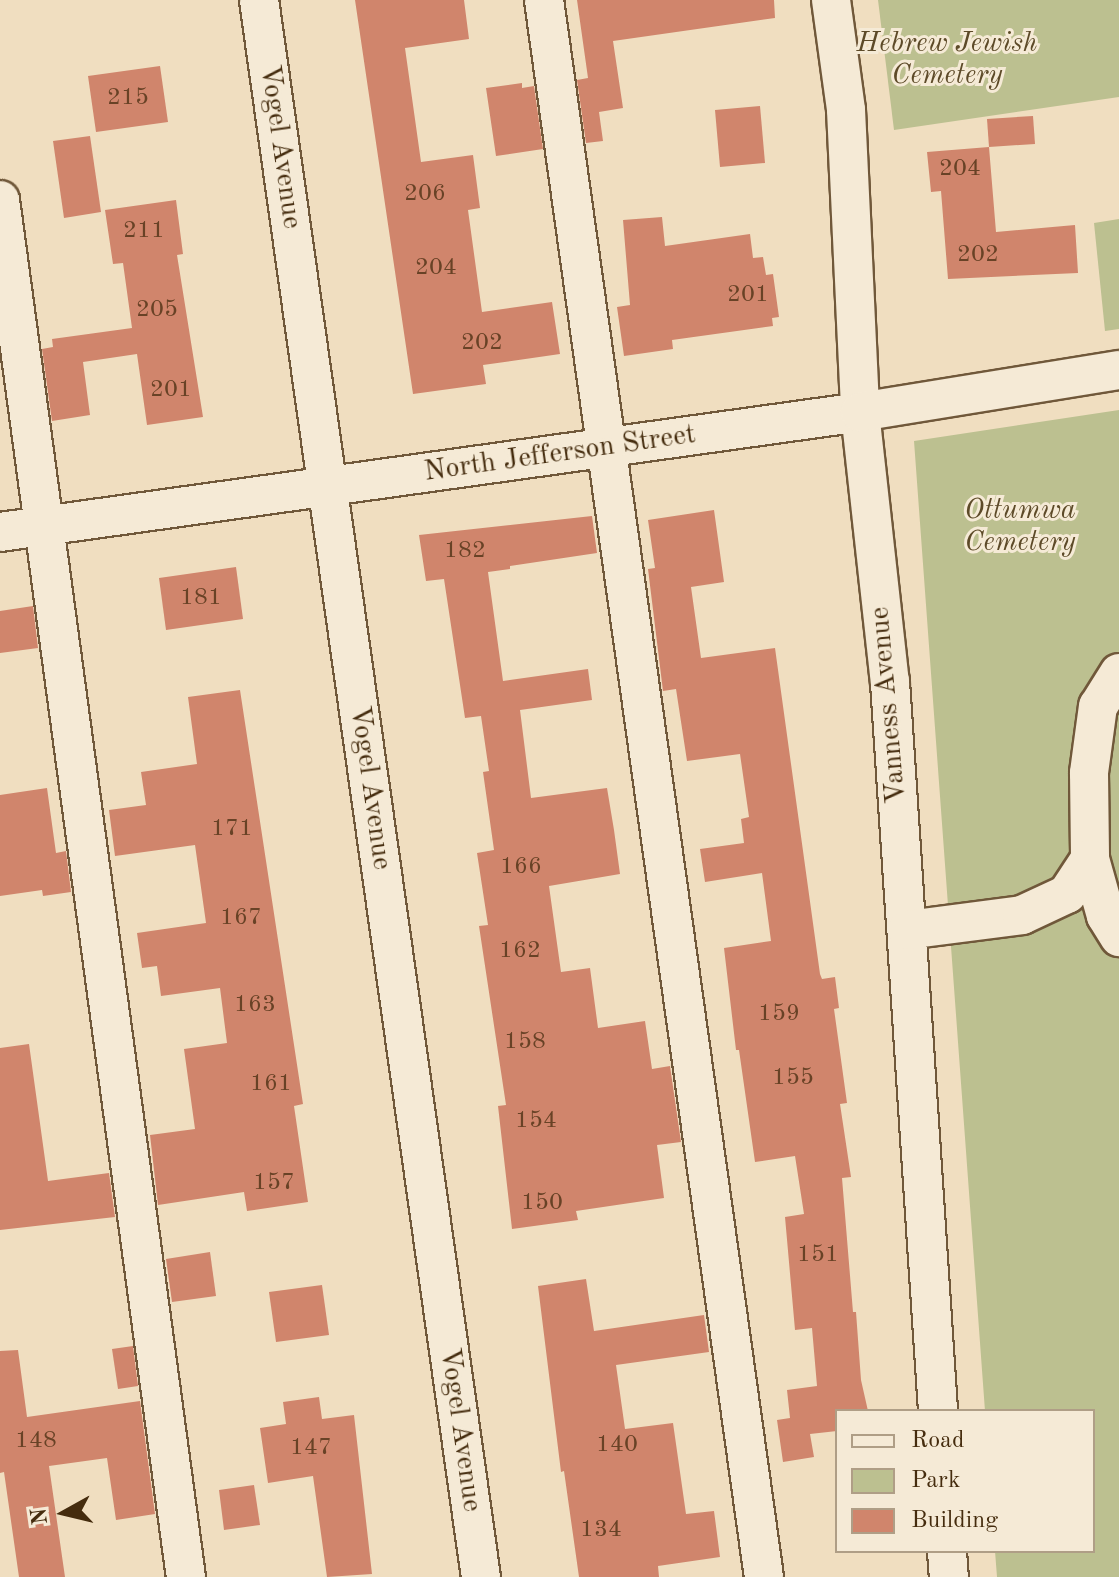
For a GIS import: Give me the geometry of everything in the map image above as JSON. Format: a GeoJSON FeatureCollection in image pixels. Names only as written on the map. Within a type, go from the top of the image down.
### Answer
{"type":"FeatureCollection","features":[{"type":"Feature","properties":{"kind":"street","name":"Vogel Avenue"},"geometry":{"type":"LineString","coordinates":[[259,0],[481,1577]]}},
{"type":"Feature","properties":{"kind":"street"},"geometry":{"type":"LineString","coordinates":[[544,0],[764,1577]]}},
{"type":"Feature","properties":{"kind":"street","name":"Vanness Avenue"},"geometry":{"type":"LineString","coordinates":[[831,0],[846,110],[860,412],[890,682],[938,1409]]}},
{"type":"Feature","properties":{"kind":"street"},"geometry":{"type":"LineString","coordinates":[[0,200],[186,1577]]}},
{"type":"Feature","properties":{"kind":"street","name":"North Jefferson Street"},"geometry":{"type":"LineString","coordinates":[[0,532],[860,412],[1119,370]]}},
{"type":"Feature","properties":{"kind":"street"},"geometry":{"type":"LineString","coordinates":[[907,930],[1022,915],[1113,926],[1090,859],[1089,773],[1098,706],[1119,673]]}},
{"type":"Feature","properties":{"kind":"street"},"geometry":{"type":"LineString","coordinates":[[1022,915],[1067,894],[1090,859]]}},
{"type":"Feature","properties":{"kind":"street"},"geometry":{"type":"LineString","coordinates":[[947,1553],[949,1577]]}},
{"type":"Feature","properties":{"kind":"green space","name":"Hebrew Jewish Cemetery"},"geometry":{"type":"Polygon","coordinates":[[[878,0],[1119,0],[1119,97],[894,130],[878,0]]]}},
{"type":"Feature","properties":{"kind":"green space"},"geometry":{"type":"Polygon","coordinates":[[[1119,219],[1119,329],[1105,331],[1094,223],[1119,219]]]}},
{"type":"Feature","properties":{"kind":"green space","name":"Ottumwa Cemetery"},"geometry":{"type":"Polygon","coordinates":[[[1119,410],[1119,1577],[997,1577],[995,1553],[1095,1553],[1095,1409],[985,1409],[914,441],[1119,410]]]}},
{"type":"Feature","properties":{"kind":"building"},"geometry":{"type":"Polygon","coordinates":[[[355,0],[464,0],[469,39],[405,48],[421,162],[473,155],[480,208],[468,210],[482,312],[552,302],[560,354],[483,365],[486,384],[413,394],[355,0]]]}},
{"type":"Feature","properties":{"kind":"building"},"geometry":{"type":"Polygon","coordinates":[[[577,0],[774,0],[775,18],[613,41],[623,108],[599,112],[603,141],[586,143],[577,80],[588,78],[577,0]]]}},
{"type":"Feature","properties":{"kind":"building"},"geometry":{"type":"Polygon","coordinates":[[[160,66],[168,122],[96,132],[88,76],[160,66]]]}},
{"type":"Feature","properties":{"kind":"building"},"geometry":{"type":"Polygon","coordinates":[[[522,83],[522,88],[534,86],[543,149],[496,156],[486,88],[522,83]]]}},
{"type":"Feature","properties":{"kind":"building"},"geometry":{"type":"Polygon","coordinates":[[[760,106],[765,163],[720,167],[715,110],[760,106]]]}},
{"type":"Feature","properties":{"kind":"building"},"geometry":{"type":"Polygon","coordinates":[[[1033,116],[1035,144],[989,147],[987,119],[1033,116]]]}},
{"type":"Feature","properties":{"kind":"building"},"geometry":{"type":"Polygon","coordinates":[[[90,136],[101,212],[64,218],[53,141],[90,136]]]}},
{"type":"Feature","properties":{"kind":"building"},"geometry":{"type":"Polygon","coordinates":[[[989,147],[996,232],[1075,225],[1078,273],[948,279],[941,191],[931,192],[927,152],[989,147]]]}},
{"type":"Feature","properties":{"kind":"building"},"geometry":{"type":"Polygon","coordinates":[[[176,200],[183,254],[177,255],[203,417],[147,425],[137,354],[83,362],[90,415],[52,421],[42,349],[53,347],[52,339],[132,328],[123,263],[113,264],[105,210],[176,200]]]}},
{"type":"Feature","properties":{"kind":"building"},"geometry":{"type":"Polygon","coordinates":[[[662,217],[665,246],[750,234],[753,258],[763,257],[766,275],[773,274],[779,317],[772,318],[773,326],[672,340],[673,349],[624,356],[617,307],[630,305],[623,220],[662,217]]]}},
{"type":"Feature","properties":{"kind":"building"},"geometry":{"type":"Polygon","coordinates":[[[714,510],[724,582],[691,587],[701,658],[775,648],[820,974],[822,979],[835,977],[839,1008],[834,1009],[847,1103],[840,1104],[851,1177],[842,1178],[853,1312],[856,1312],[861,1380],[868,1409],[835,1409],[835,1431],[810,1434],[814,1457],[783,1462],[777,1420],[790,1418],[787,1390],[817,1386],[812,1328],[795,1330],[785,1217],[804,1214],[795,1156],[755,1162],[739,1050],[736,1050],[724,948],[771,941],[762,873],[705,882],[700,849],[744,843],[741,819],[749,817],[740,754],[687,761],[676,689],[663,691],[648,569],[655,568],[648,520],[714,510]]]}},
{"type":"Feature","properties":{"kind":"building"},"geometry":{"type":"Polygon","coordinates":[[[592,516],[597,553],[488,572],[503,681],[588,669],[592,700],[520,710],[531,798],[607,788],[614,830],[620,874],[549,886],[561,972],[590,968],[598,1028],[645,1021],[652,1069],[670,1066],[681,1142],[657,1145],[664,1198],[576,1211],[578,1220],[512,1229],[498,1106],[506,1105],[479,926],[488,925],[477,853],[494,850],[483,772],[489,771],[481,716],[465,718],[444,579],[426,581],[419,535],[592,516]]]}},
{"type":"Feature","properties":{"kind":"building"},"geometry":{"type":"Polygon","coordinates":[[[236,567],[243,619],[166,630],[159,578],[236,567]]]}},
{"type":"Feature","properties":{"kind":"building"},"geometry":{"type":"Polygon","coordinates":[[[33,606],[38,648],[0,653],[0,611],[33,606]]]}},
{"type":"Feature","properties":{"kind":"building"},"geometry":{"type":"Polygon","coordinates":[[[240,690],[303,1104],[294,1106],[308,1202],[247,1211],[244,1192],[158,1205],[150,1135],[195,1129],[184,1049],[227,1043],[220,988],[161,996],[157,966],[142,968],[137,933],[206,923],[195,845],[115,856],[109,810],[146,805],[141,772],[197,764],[188,697],[240,690]]]}},
{"type":"Feature","properties":{"kind":"building"},"geometry":{"type":"Polygon","coordinates":[[[47,788],[56,853],[66,851],[71,892],[43,896],[42,890],[0,896],[0,795],[47,788]]]}},
{"type":"Feature","properties":{"kind":"building"},"geometry":{"type":"Polygon","coordinates":[[[29,1044],[48,1181],[109,1173],[115,1217],[0,1230],[0,1048],[29,1044]]]}},
{"type":"Feature","properties":{"kind":"building"},"geometry":{"type":"Polygon","coordinates":[[[210,1252],[216,1296],[172,1302],[166,1259],[210,1252]]]}},
{"type":"Feature","properties":{"kind":"building"},"geometry":{"type":"Polygon","coordinates":[[[586,1279],[594,1331],[704,1315],[709,1352],[616,1365],[625,1429],[673,1423],[686,1514],[714,1511],[720,1557],[658,1566],[659,1577],[579,1577],[564,1471],[561,1472],[538,1286],[586,1279]]]}},
{"type":"Feature","properties":{"kind":"building"},"geometry":{"type":"Polygon","coordinates":[[[322,1285],[329,1335],[276,1342],[269,1292],[322,1285]]]}},
{"type":"Feature","properties":{"kind":"building"},"geometry":{"type":"Polygon","coordinates":[[[133,1346],[138,1386],[118,1389],[112,1349],[133,1346]]]}},
{"type":"Feature","properties":{"kind":"building"},"geometry":{"type":"Polygon","coordinates":[[[18,1350],[27,1417],[140,1401],[155,1514],[116,1520],[107,1458],[49,1466],[65,1577],[19,1577],[4,1472],[0,1473],[0,1351],[18,1350]]]}},
{"type":"Feature","properties":{"kind":"building"},"geometry":{"type":"Polygon","coordinates":[[[319,1397],[322,1419],[354,1415],[372,1574],[327,1577],[313,1476],[268,1483],[260,1428],[286,1424],[283,1402],[319,1397]]]}},
{"type":"Feature","properties":{"kind":"building"},"geometry":{"type":"Polygon","coordinates":[[[254,1485],[260,1525],[224,1530],[219,1490],[254,1485]]]}}]}
